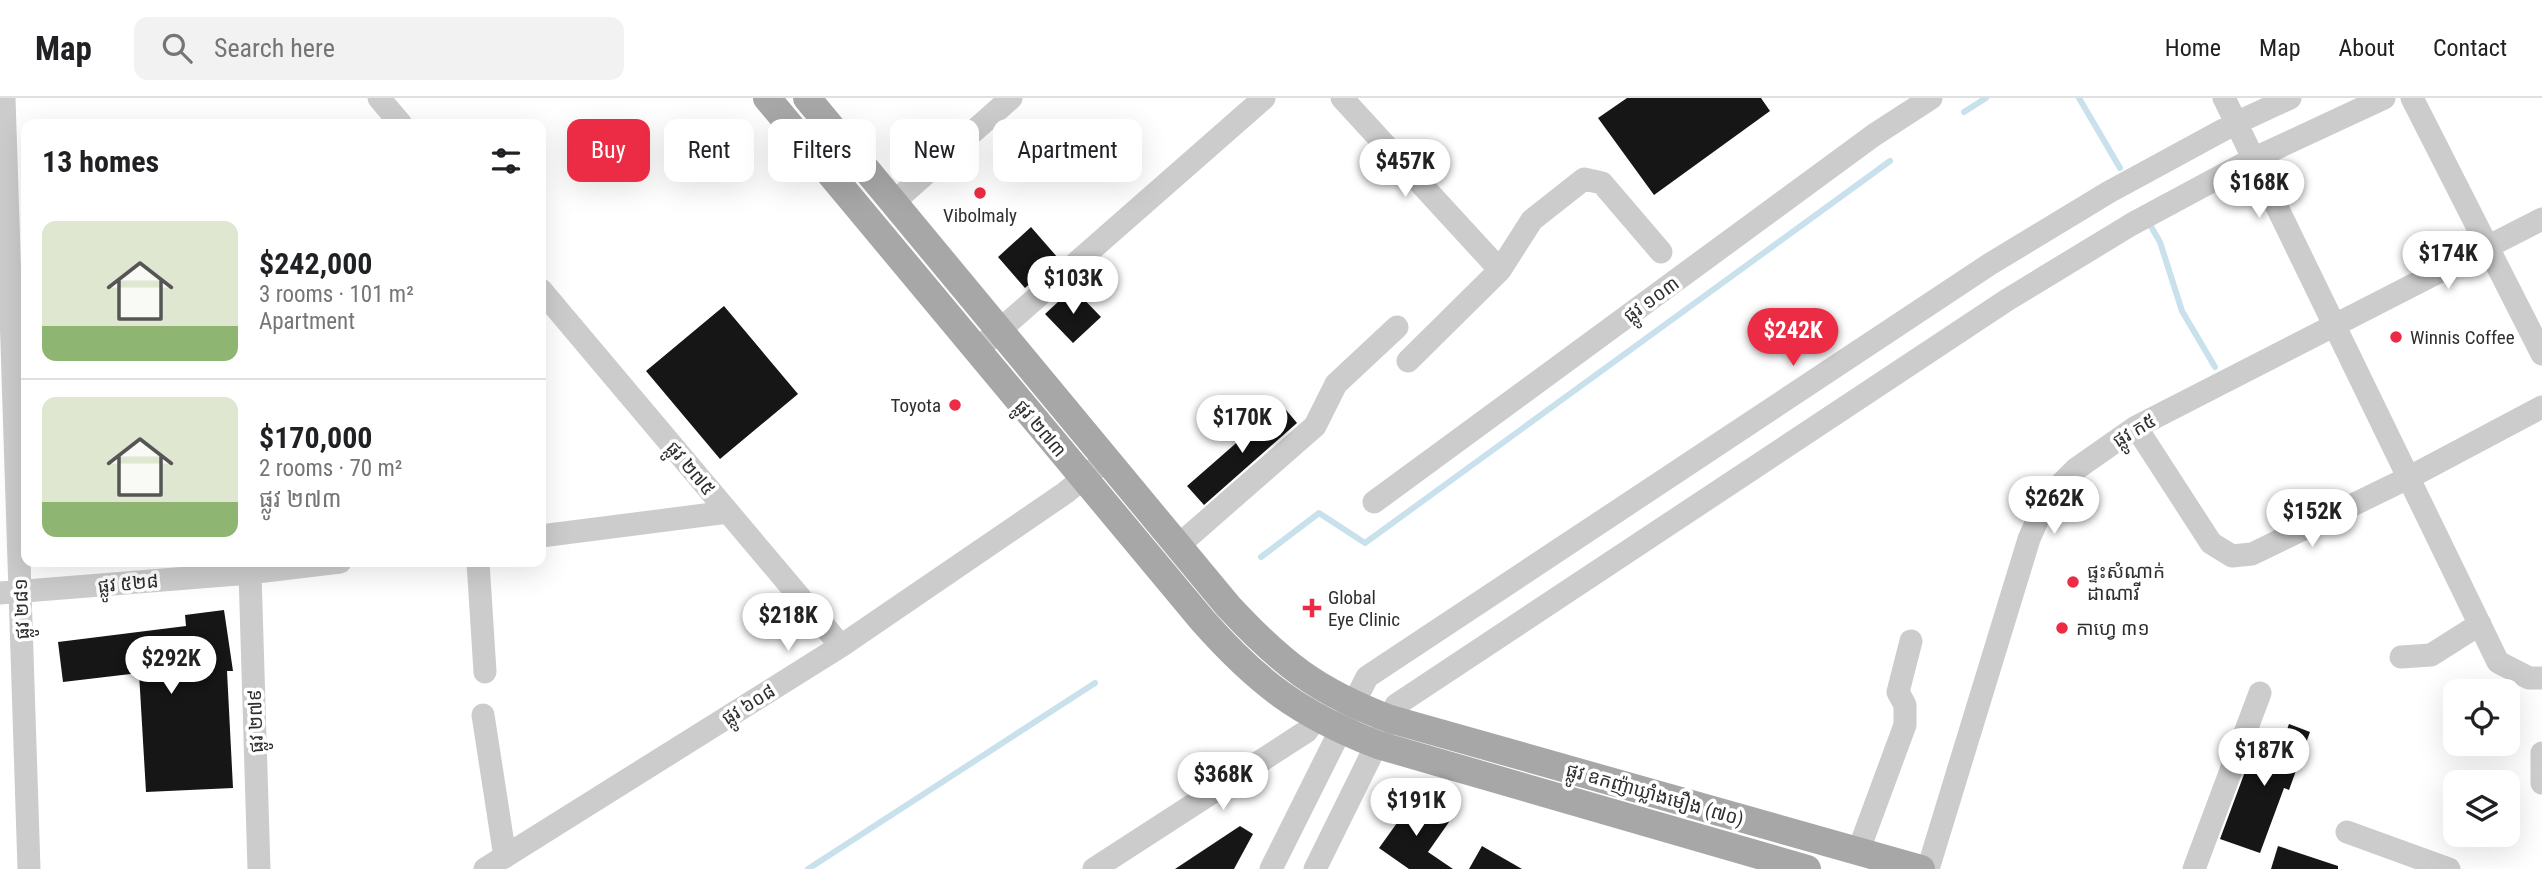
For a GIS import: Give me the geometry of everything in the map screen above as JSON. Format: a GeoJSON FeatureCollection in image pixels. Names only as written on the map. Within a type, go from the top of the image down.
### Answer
{"type":"FeatureCollection","features":[{"type":"Feature","properties":{"kind":"main road","name":"ផ្លូវ ២៧៣"},"geometry":{"type":"LineString","coordinates":[[767,98],[784,119]]}},
{"type":"Feature","properties":{"kind":"main road","name":"ផ្លូវ ២៧៣"},"geometry":{"type":"LineString","coordinates":[[807,98],[824,119]]}},
{"type":"Feature","properties":{"kind":"main road","name":"ផ្លូវ ២៧៣"},"geometry":{"type":"LineString","coordinates":[[876,181],[1259,639],[1286,665],[1341,699]]}},
{"type":"Feature","properties":{"kind":"main road","name":"ផ្លូវ ២៧៣"},"geometry":{"type":"LineString","coordinates":[[836,182],[1237,659],[1269,688],[1327,724]]}},
{"type":"Feature","properties":{"kind":"main road","name":"ផ្លូវ ឧកញ៉ាឃ្លាំងមឿង (៧០)"},"geometry":{"type":"LineString","coordinates":[[1341,699],[1390,719],[1921,869]]}},
{"type":"Feature","properties":{"kind":"main road"},"geometry":{"type":"LineString","coordinates":[[1327,724],[1341,699]]}},
{"type":"Feature","properties":{"kind":"main road","name":"ផ្លូវ ឧកញ៉ាឃ្លាំងមឿង (៧០)"},"geometry":{"type":"LineString","coordinates":[[1327,724],[1377,745],[1807,869]]}},
{"type":"Feature","properties":{"kind":"street","name":"ផ្លូវ ២៨១"},"geometry":{"type":"LineString","coordinates":[[4,98],[20,347],[10,593],[29,869]]}},
{"type":"Feature","properties":{"kind":"street"},"geometry":{"type":"LineString","coordinates":[[379,98],[397,119]]}},
{"type":"Feature","properties":{"kind":"street"},"geometry":{"type":"LineString","coordinates":[[894,202],[1012,98]]}},
{"type":"Feature","properties":{"kind":"street"},"geometry":{"type":"LineString","coordinates":[[977,350],[1264,98]]}},
{"type":"Feature","properties":{"kind":"street"},"geometry":{"type":"LineString","coordinates":[[1342,98],[1500,270]]}},
{"type":"Feature","properties":{"kind":"street","name":"ផ្លូវ ១០៣"},"geometry":{"type":"LineString","coordinates":[[1374,502],[1874,135],[1931,98]]}},
{"type":"Feature","properties":{"kind":"street"},"geometry":{"type":"LineString","coordinates":[[2224,98],[2498,662],[2529,678],[2542,678]]}},
{"type":"Feature","properties":{"kind":"street"},"geometry":{"type":"LineString","coordinates":[[1341,699],[1367,677],[1990,264],[2109,192],[2235,123],[2290,98]]}},
{"type":"Feature","properties":{"kind":"street"},"geometry":{"type":"LineString","coordinates":[[1315,869],[1396,705],[2007,300],[2132,224],[2253,159],[2384,98]]}},
{"type":"Feature","properties":{"kind":"street"},"geometry":{"type":"LineString","coordinates":[[2412,98],[2542,354]]}},
{"type":"Feature","properties":{"kind":"street"},"geometry":{"type":"LineString","coordinates":[[1408,361],[1500,270],[1532,220],[1584,180],[1602,183],[1661,252]]}},
{"type":"Feature","properties":{"kind":"street","name":"ផ្លូវ ក៥"},"geometry":{"type":"LineString","coordinates":[[1928,869],[2022,560],[2048,498],[2076,469],[2136,427],[2334,323],[2542,219]]}},
{"type":"Feature","properties":{"kind":"street","name":"ផ្លូវ ២៧៥"},"geometry":{"type":"LineString","coordinates":[[546,296],[841,646]]}},
{"type":"Feature","properties":{"kind":"street"},"geometry":{"type":"LineString","coordinates":[[1179,545],[1315,426],[1336,384],[1397,327]]}},
{"type":"Feature","properties":{"kind":"street"},"geometry":{"type":"LineString","coordinates":[[2136,427],[2211,543],[2232,556],[2252,554],[2410,477],[2542,407]]}},
{"type":"Feature","properties":{"kind":"street","name":"ផ្លូវ ៦០៨"},"geometry":{"type":"LineString","coordinates":[[485,869],[841,646],[1108,458]]}},
{"type":"Feature","properties":{"kind":"street"},"geometry":{"type":"LineString","coordinates":[[546,535],[728,512]]}},
{"type":"Feature","properties":{"kind":"street","name":"ផ្លូវ ៥២៨"},"geometry":{"type":"LineString","coordinates":[[10,593],[299,567]]}},
{"type":"Feature","properties":{"kind":"street"},"geometry":{"type":"LineString","coordinates":[[478,567],[485,672]]}},
{"type":"Feature","properties":{"kind":"street","name":"ផ្លូវ ២៧៩"},"geometry":{"type":"LineString","coordinates":[[250,573],[259,869]]}},
{"type":"Feature","properties":{"kind":"street"},"geometry":{"type":"LineString","coordinates":[[2401,657],[2431,654],[2480,624]]}},
{"type":"Feature","properties":{"kind":"street"},"geometry":{"type":"LineString","coordinates":[[1858,852],[1905,725],[1905,705],[1898,692],[1911,641]]}},
{"type":"Feature","properties":{"kind":"street"},"geometry":{"type":"LineString","coordinates":[[2194,869],[2260,693]]}},
{"type":"Feature","properties":{"kind":"street"},"geometry":{"type":"LineString","coordinates":[[482,715],[505,857]]}},
{"type":"Feature","properties":{"kind":"street"},"geometry":{"type":"LineString","coordinates":[[1094,869],[1307,732],[1327,724]]}},
{"type":"Feature","properties":{"kind":"street"},"geometry":{"type":"LineString","coordinates":[[1270,869],[1327,724]]}},
{"type":"Feature","properties":{"kind":"street"},"geometry":{"type":"LineString","coordinates":[[2542,753],[2542,783]]}},
{"type":"Feature","properties":{"kind":"street"},"geometry":{"type":"LineString","coordinates":[[2347,832],[2449,869]]}},
{"type":"Feature","properties":{"kind":"building"},"geometry":{"type":"Polygon","coordinates":[[[1627,98],[1761,98],[1770,111],[1654,195],[1598,118],[1627,98]]]}},
{"type":"Feature","properties":{"kind":"building"},"geometry":{"type":"Polygon","coordinates":[[[1031,227],[1058,258],[1025,288],[998,257],[1031,227]]]}},
{"type":"Feature","properties":{"kind":"building"},"geometry":{"type":"Polygon","coordinates":[[[1073,288],[1101,317],[1073,343],[1045,314],[1073,288]]]}},
{"type":"Feature","properties":{"kind":"building"},"geometry":{"type":"Polygon","coordinates":[[[724,306],[798,394],[720,459],[646,371],[724,306]]]}},
{"type":"Feature","properties":{"kind":"building"},"geometry":{"type":"Polygon","coordinates":[[[1281,404],[1297,423],[1204,505],[1187,486],[1281,404]]]}},
{"type":"Feature","properties":{"kind":"building"},"geometry":{"type":"Polygon","coordinates":[[[224,610],[233,671],[227,671],[233,788],[146,792],[139,673],[63,682],[58,642],[186,626],[185,615],[224,610]]]}},
{"type":"Feature","properties":{"kind":"building"},"geometry":{"type":"Polygon","coordinates":[[[2289,724],[2310,732],[2289,790],[2284,788],[2260,853],[2220,839],[2259,734],[2282,743],[2289,724]]]}},
{"type":"Feature","properties":{"kind":"building"},"geometry":{"type":"Polygon","coordinates":[[[1415,798],[1449,822],[1428,852],[1453,869],[1409,869],[1379,848],[1415,798]]]}},
{"type":"Feature","properties":{"kind":"building"},"geometry":{"type":"Polygon","coordinates":[[[1240,826],[1253,834],[1234,869],[1175,869],[1240,826]]]}},
{"type":"Feature","properties":{"kind":"building"},"geometry":{"type":"Polygon","coordinates":[[[1482,846],[1522,869],[1469,869],[1482,846]]]}},
{"type":"Feature","properties":{"kind":"building"},"geometry":{"type":"Polygon","coordinates":[[[2278,846],[2338,866],[2338,869],[2271,869],[2278,846]]]}},
{"type":"Feature","properties":{"kind":"waterway"},"geometry":{"type":"LineString","coordinates":[[1964,112],[1986,98]]}},
{"type":"Feature","properties":{"kind":"waterway"},"geometry":{"type":"LineString","coordinates":[[2079,98],[2120,168]]}},
{"type":"Feature","properties":{"kind":"waterway"},"geometry":{"type":"LineString","coordinates":[[1261,557],[1319,513],[1365,543],[1890,161]]}},
{"type":"Feature","properties":{"kind":"waterway"},"geometry":{"type":"LineString","coordinates":[[2149,223],[2160,242],[2182,311],[2215,367]]}},
{"type":"Feature","properties":{"kind":"waterway"},"geometry":{"type":"LineString","coordinates":[[808,869],[1095,683]]}},
{"type":"Feature","properties":{"kind":"place","name":"Vibolmaly"},"geometry":{"type":"Point","coordinates":[980,193]}},
{"type":"Feature","properties":{"kind":"place","name":"Winnis Coffee"},"geometry":{"type":"Point","coordinates":[2396,337]}},
{"type":"Feature","properties":{"kind":"place","name":"Toyota"},"geometry":{"type":"Point","coordinates":[955,405]}},
{"type":"Feature","properties":{"kind":"place","name":"ផ្ទះសំណាក់ ដាណាវី"},"geometry":{"type":"Point","coordinates":[2073,582]}},
{"type":"Feature","properties":{"kind":"place","name":"Global Eye Clinic"},"geometry":{"type":"Point","coordinates":[1312,608]}},
{"type":"Feature","properties":{"kind":"place","name":"កាហ្វេ ៣១"},"geometry":{"type":"Point","coordinates":[2062,628]}}]}
